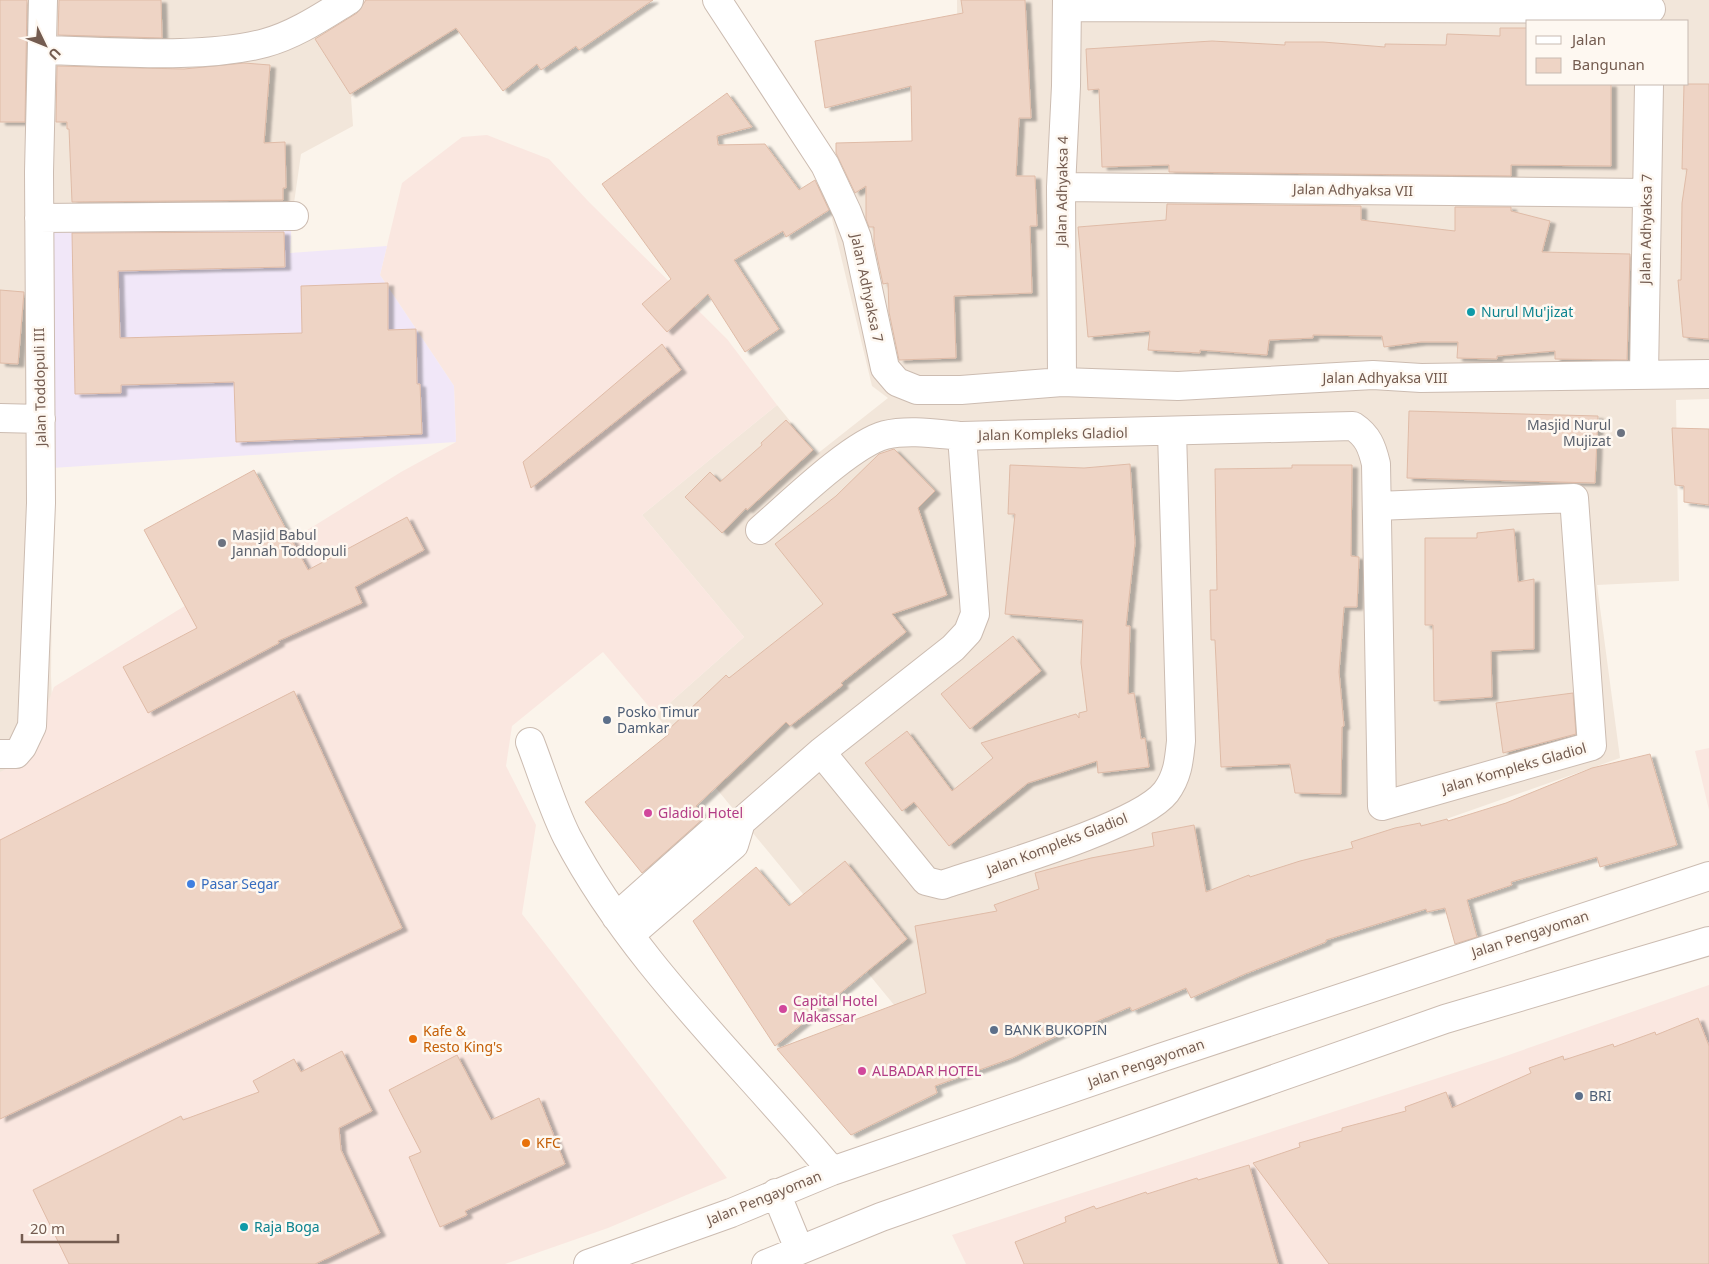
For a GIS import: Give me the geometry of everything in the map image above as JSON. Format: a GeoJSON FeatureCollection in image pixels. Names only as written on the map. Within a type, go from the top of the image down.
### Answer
{"type":"FeatureCollection","features":[{"type":"Feature","properties":{"kind":"street","name":"Jalan Toddopuli III"},"geometry":{"type":"LineString","coordinates":[[0,754],[16,754],[22,747],[32,726],[41,502],[39,218],[42,0]]}},
{"type":"Feature","properties":{"kind":"street"},"geometry":{"type":"LineString","coordinates":[[42,50],[177,52],[233,50],[267,43],[302,27],[349,0]]}},
{"type":"Feature","properties":{"kind":"street","name":"Jalan Adhyaksa 7"},"geometry":{"type":"LineString","coordinates":[[717,0],[825,165],[847,212],[857,238],[885,368],[891,378],[917,390],[960,390],[1062,382]]}},
{"type":"Feature","properties":{"kind":"street"},"geometry":{"type":"LineString","coordinates":[[1067,3],[1651,10]]}},
{"type":"Feature","properties":{"kind":"street","name":"Jalan Adhyaksa 4"},"geometry":{"type":"LineString","coordinates":[[1062,382],[1061,187],[1066,86],[1067,3]]}},
{"type":"Feature","properties":{"kind":"street","name":"Jalan Adhyaksa 7"},"geometry":{"type":"LineString","coordinates":[[1644,374],[1649,85]]}},
{"type":"Feature","properties":{"kind":"street","name":"Jalan Adhyaksa VII"},"geometry":{"type":"LineString","coordinates":[[1061,187],[1646,193]]}},
{"type":"Feature","properties":{"kind":"street"},"geometry":{"type":"LineString","coordinates":[[39,218],[294,216]]}},
{"type":"Feature","properties":{"kind":"street","name":"Jalan Adhyaksa VIII"},"geometry":{"type":"LineString","coordinates":[[1062,382],[1178,386],[1372,375],[1421,378],[1709,374]]}},
{"type":"Feature","properties":{"kind":"street"},"geometry":{"type":"LineString","coordinates":[[0,418],[41,419]]}},
{"type":"Feature","properties":{"kind":"street","name":"Jalan Kompleks Gladiol"},"geometry":{"type":"LineString","coordinates":[[623,926],[716,828],[741,822],[821,752],[953,648],[968,632],[975,614],[962,436],[1353,426],[1364,434],[1372,448],[1376,464],[1382,806],[1592,746],[1574,498],[1377,506]]}},
{"type":"Feature","properties":{"kind":"street","name":"Jalan Kompleks Gladiol"},"geometry":{"type":"LineString","coordinates":[[821,752],[926,881],[942,886],[1073,841],[1140,812],[1165,793],[1177,775],[1181,741],[1172,432]]}},
{"type":"Feature","properties":{"kind":"street"},"geometry":{"type":"LineString","coordinates":[[760,530],[818,480],[874,438],[904,433],[962,436]]}},
{"type":"Feature","properties":{"kind":"street"},"geometry":{"type":"LineString","coordinates":[[530,742],[567,836],[623,926],[672,989],[832,1171]]}},
{"type":"Feature","properties":{"kind":"street","name":"Jalan Pengayoman"},"geometry":{"type":"LineString","coordinates":[[588,1264],[731,1213],[832,1171],[1216,1039],[1709,876]]}},
{"type":"Feature","properties":{"kind":"street"},"geometry":{"type":"LineString","coordinates":[[766,1264],[881,1217],[1445,1019],[1709,941]]}},
{"type":"Feature","properties":{"kind":"street"},"geometry":{"type":"LineString","coordinates":[[776,1193],[799,1249]]}},
{"type":"Feature","properties":{"kind":"shaded area"},"geometry":{"type":"Polygon","coordinates":[[[0,0],[512,0],[351,97],[353,126],[301,154],[292,217],[48,213],[53,488],[51,676],[54,757],[0,788],[0,0]]]}},
{"type":"Feature","properties":{"kind":"shaded area"},"geometry":{"type":"Polygon","coordinates":[[[957,0],[1709,0],[1709,399],[1676,400],[1679,581],[1597,585],[1620,758],[899,1011],[656,715],[744,637],[642,515],[777,405],[817,454],[888,398],[872,386],[827,198],[958,158],[957,0]]]}},
{"type":"Feature","properties":{"kind":"shaded area"},"geometry":{"type":"Polygon","coordinates":[[[487,135],[549,159],[589,202],[727,339],[777,405],[642,515],[744,637],[656,715],[603,652],[512,726],[506,766],[536,825],[522,914],[727,1178],[608,1228],[505,1264],[0,1264],[0,772],[26,759],[54,687],[401,472],[456,442],[454,386],[380,275],[402,183],[462,137],[487,135]]]}},
{"type":"Feature","properties":{"kind":"shaded area"},"geometry":{"type":"Polygon","coordinates":[[[47,213],[292,217],[290,253],[387,246],[380,275],[454,386],[456,442],[52,468],[47,213]]]}},
{"type":"Feature","properties":{"kind":"shaded area"},"geometry":{"type":"Polygon","coordinates":[[[1709,748],[1709,810],[1695,751],[1709,748]]]}},
{"type":"Feature","properties":{"kind":"shaded area"},"geometry":{"type":"Polygon","coordinates":[[[1709,985],[1709,1264],[966,1264],[952,1235],[1497,1059],[1709,985]]]}},
{"type":"Feature","properties":{"kind":"building"},"geometry":{"type":"Polygon","coordinates":[[[0,0],[27,0],[25,122],[0,122],[0,0]]]}},
{"type":"Feature","properties":{"kind":"building"},"geometry":{"type":"Polygon","coordinates":[[[59,0],[161,0],[162,38],[58,35],[59,0]]]}},
{"type":"Feature","properties":{"kind":"building"},"geometry":{"type":"Polygon","coordinates":[[[366,0],[653,0],[579,50],[576,46],[541,70],[537,64],[503,91],[456,28],[350,94],[315,39],[357,13],[366,0]]]}},
{"type":"Feature","properties":{"kind":"building"},"geometry":{"type":"Polygon","coordinates":[[[961,0],[1025,0],[1031,118],[1019,118],[1016,176],[1035,176],[1037,226],[1030,226],[1032,293],[954,296],[956,358],[899,360],[889,312],[888,283],[883,284],[874,242],[874,227],[869,227],[866,219],[866,186],[855,193],[836,153],[836,143],[912,141],[911,86],[825,108],[815,41],[963,13],[961,0]]]}},
{"type":"Feature","properties":{"kind":"building"},"geometry":{"type":"Polygon","coordinates":[[[1500,28],[1526,28],[1526,85],[1611,85],[1611,166],[1511,165],[1511,176],[1169,172],[1169,165],[1102,167],[1099,89],[1088,90],[1086,49],[1212,41],[1285,45],[1285,42],[1323,42],[1385,47],[1385,44],[1446,45],[1447,34],[1500,36],[1500,28]]]}},
{"type":"Feature","properties":{"kind":"building"},"geometry":{"type":"Polygon","coordinates":[[[244,63],[270,65],[264,143],[285,142],[286,188],[283,188],[283,200],[72,202],[69,129],[67,129],[67,122],[56,122],[57,66],[184,69],[244,63]]]}},
{"type":"Feature","properties":{"kind":"building"},"geometry":{"type":"Polygon","coordinates":[[[1709,84],[1709,339],[1683,337],[1678,280],[1681,280],[1682,203],[1687,169],[1682,169],[1684,85],[1709,84]]]}},
{"type":"Feature","properties":{"kind":"building"},"geometry":{"type":"Polygon","coordinates":[[[727,93],[752,127],[717,136],[718,145],[765,144],[799,190],[815,180],[829,210],[786,237],[783,231],[734,260],[779,329],[745,352],[708,294],[667,332],[642,304],[671,279],[602,184],[727,93]]]}},
{"type":"Feature","properties":{"kind":"building"},"geometry":{"type":"Polygon","coordinates":[[[1167,204],[1361,206],[1361,220],[1455,231],[1455,207],[1511,207],[1511,211],[1550,221],[1542,252],[1630,254],[1627,360],[1555,359],[1555,351],[1497,356],[1497,359],[1457,358],[1458,342],[1421,342],[1384,347],[1382,336],[1313,335],[1313,338],[1269,340],[1267,355],[1200,350],[1200,353],[1148,350],[1150,331],[1088,337],[1078,227],[1166,220],[1167,204]]]}},
{"type":"Feature","properties":{"kind":"building"},"geometry":{"type":"Polygon","coordinates":[[[284,232],[285,267],[118,271],[120,338],[302,333],[301,286],[388,283],[388,330],[416,329],[417,384],[420,384],[422,434],[236,442],[234,382],[121,385],[121,393],[75,394],[72,233],[284,232]]]}},
{"type":"Feature","properties":{"kind":"building"},"geometry":{"type":"Polygon","coordinates":[[[0,290],[24,292],[18,364],[0,363],[0,290]]]}},
{"type":"Feature","properties":{"kind":"building"},"geometry":{"type":"Polygon","coordinates":[[[662,344],[681,370],[531,488],[523,462],[662,344]]]}},
{"type":"Feature","properties":{"kind":"building"},"geometry":{"type":"Polygon","coordinates":[[[1409,411],[1598,416],[1595,483],[1407,478],[1409,411]]]}},
{"type":"Feature","properties":{"kind":"building"},"geometry":{"type":"Polygon","coordinates":[[[786,420],[813,450],[747,510],[746,508],[722,533],[685,497],[710,472],[720,482],[762,445],[761,443],[786,420]]]}},
{"type":"Feature","properties":{"kind":"building"},"geometry":{"type":"Polygon","coordinates":[[[1672,428],[1709,429],[1709,505],[1684,502],[1684,486],[1675,485],[1672,428]]]}},
{"type":"Feature","properties":{"kind":"building"},"geometry":{"type":"Polygon","coordinates":[[[894,449],[935,491],[918,508],[947,595],[892,614],[906,632],[841,683],[843,685],[790,726],[786,722],[696,806],[705,817],[642,873],[585,802],[669,734],[667,731],[726,675],[729,678],[823,604],[775,544],[836,496],[879,454],[894,449]]]}},
{"type":"Feature","properties":{"kind":"building"},"geometry":{"type":"Polygon","coordinates":[[[1130,464],[1135,543],[1126,626],[1130,626],[1128,694],[1134,693],[1141,739],[1145,738],[1149,767],[1098,773],[1097,761],[1028,783],[949,846],[914,802],[902,811],[865,763],[907,731],[952,791],[993,758],[981,743],[1076,714],[1079,718],[1079,713],[1087,711],[1081,663],[1083,620],[1005,614],[1015,514],[1008,514],[1010,465],[1084,468],[1130,464]]]}},
{"type":"Feature","properties":{"kind":"building"},"geometry":{"type":"Polygon","coordinates":[[[1292,465],[1352,465],[1351,556],[1359,557],[1357,607],[1344,607],[1339,672],[1344,726],[1342,727],[1341,794],[1295,793],[1290,764],[1221,767],[1215,640],[1211,640],[1210,590],[1217,590],[1215,469],[1292,468],[1292,465]]]}},
{"type":"Feature","properties":{"kind":"building"},"geometry":{"type":"Polygon","coordinates":[[[254,470],[308,570],[407,517],[424,550],[355,587],[362,603],[278,641],[279,643],[148,713],[123,667],[197,628],[144,530],[254,470]]]}},
{"type":"Feature","properties":{"kind":"building"},"geometry":{"type":"Polygon","coordinates":[[[1514,529],[1518,582],[1534,579],[1534,649],[1491,651],[1492,697],[1434,701],[1433,625],[1425,625],[1425,538],[1477,538],[1477,533],[1514,529]]]}},
{"type":"Feature","properties":{"kind":"building"},"geometry":{"type":"Polygon","coordinates":[[[1013,636],[1041,671],[970,729],[941,694],[1013,636]]]}},
{"type":"Feature","properties":{"kind":"building","name":"Pasar Segar"},"geometry":{"type":"Polygon","coordinates":[[[294,691],[402,928],[0,1119],[0,840],[294,691]]]}},
{"type":"Feature","properties":{"kind":"building"},"geometry":{"type":"Polygon","coordinates":[[[1573,693],[1576,734],[1503,753],[1496,703],[1573,693]]]}},
{"type":"Feature","properties":{"kind":"building"},"geometry":{"type":"Polygon","coordinates":[[[1650,754],[1677,845],[1600,867],[1597,857],[1511,882],[1512,885],[1467,900],[1477,937],[1455,944],[1445,908],[1427,912],[1426,909],[1326,940],[1326,942],[1191,998],[1186,988],[1132,1011],[1130,1007],[1081,1028],[1079,1025],[1012,1058],[935,1086],[937,1093],[851,1135],[777,1049],[926,993],[915,926],[997,911],[994,905],[1039,889],[1035,873],[1091,858],[1154,846],[1152,833],[1194,825],[1206,892],[1249,875],[1250,877],[1300,861],[1353,848],[1351,842],[1395,828],[1420,823],[1421,826],[1447,819],[1448,821],[1506,803],[1592,768],[1650,754]]]}},
{"type":"Feature","properties":{"kind":"building"},"geometry":{"type":"Polygon","coordinates":[[[845,861],[907,939],[775,1046],[693,921],[756,867],[789,906],[845,861]]]}},
{"type":"Feature","properties":{"kind":"building"},"geometry":{"type":"Polygon","coordinates":[[[1698,1018],[1709,1046],[1709,1264],[1329,1264],[1253,1163],[1300,1147],[1299,1143],[1342,1131],[1342,1128],[1406,1111],[1405,1107],[1446,1092],[1452,1108],[1531,1073],[1529,1068],[1563,1056],[1564,1060],[1613,1044],[1614,1047],[1655,1032],[1656,1035],[1698,1018]]]}},
{"type":"Feature","properties":{"kind":"building"},"geometry":{"type":"Polygon","coordinates":[[[342,1051],[372,1111],[339,1128],[341,1150],[380,1233],[315,1264],[69,1264],[33,1190],[181,1116],[183,1120],[259,1092],[253,1081],[294,1059],[301,1072],[342,1051]]]}},
{"type":"Feature","properties":{"kind":"building"},"geometry":{"type":"Polygon","coordinates":[[[457,1055],[491,1120],[539,1098],[565,1164],[465,1211],[467,1215],[440,1227],[409,1157],[421,1152],[389,1090],[457,1055]]]}},
{"type":"Feature","properties":{"kind":"building"},"geometry":{"type":"Polygon","coordinates":[[[1249,1165],[1278,1264],[1024,1264],[1015,1242],[1066,1222],[1065,1217],[1094,1206],[1096,1209],[1146,1192],[1147,1194],[1197,1178],[1198,1180],[1249,1165]]]}},
{"type":"Feature","properties":{"kind":"place","name":"Nurul Mu'jizat"},"geometry":{"type":"Point","coordinates":[1471,312]}},
{"type":"Feature","properties":{"kind":"place","name":"Masjid Nurul Mujizat"},"geometry":{"type":"Point","coordinates":[1621,433]}},
{"type":"Feature","properties":{"kind":"place","name":"Masjid Babul Jannah Toddopuli"},"geometry":{"type":"Point","coordinates":[222,543]}},
{"type":"Feature","properties":{"kind":"place","name":"Posko Timur Damkar"},"geometry":{"type":"Point","coordinates":[607,720]}},
{"type":"Feature","properties":{"kind":"place","name":"Gladiol Hotel"},"geometry":{"type":"Point","coordinates":[648,813]}},
{"type":"Feature","properties":{"kind":"place","name":"Pasar Segar"},"geometry":{"type":"Point","coordinates":[191,884]}},
{"type":"Feature","properties":{"kind":"place","name":"Capital Hotel Makassar"},"geometry":{"type":"Point","coordinates":[783,1009]}},
{"type":"Feature","properties":{"kind":"place","name":"BANK BUKOPIN"},"geometry":{"type":"Point","coordinates":[994,1030]}},
{"type":"Feature","properties":{"kind":"place","name":"Kafe & Resto King's"},"geometry":{"type":"Point","coordinates":[413,1039]}},
{"type":"Feature","properties":{"kind":"place","name":"ALBADAR HOTEL"},"geometry":{"type":"Point","coordinates":[862,1071]}},
{"type":"Feature","properties":{"kind":"place","name":"BRI"},"geometry":{"type":"Point","coordinates":[1579,1096]}},
{"type":"Feature","properties":{"kind":"place","name":"KFC"},"geometry":{"type":"Point","coordinates":[526,1143]}},
{"type":"Feature","properties":{"kind":"place","name":"Raja Boga"},"geometry":{"type":"Point","coordinates":[244,1227]}}]}
